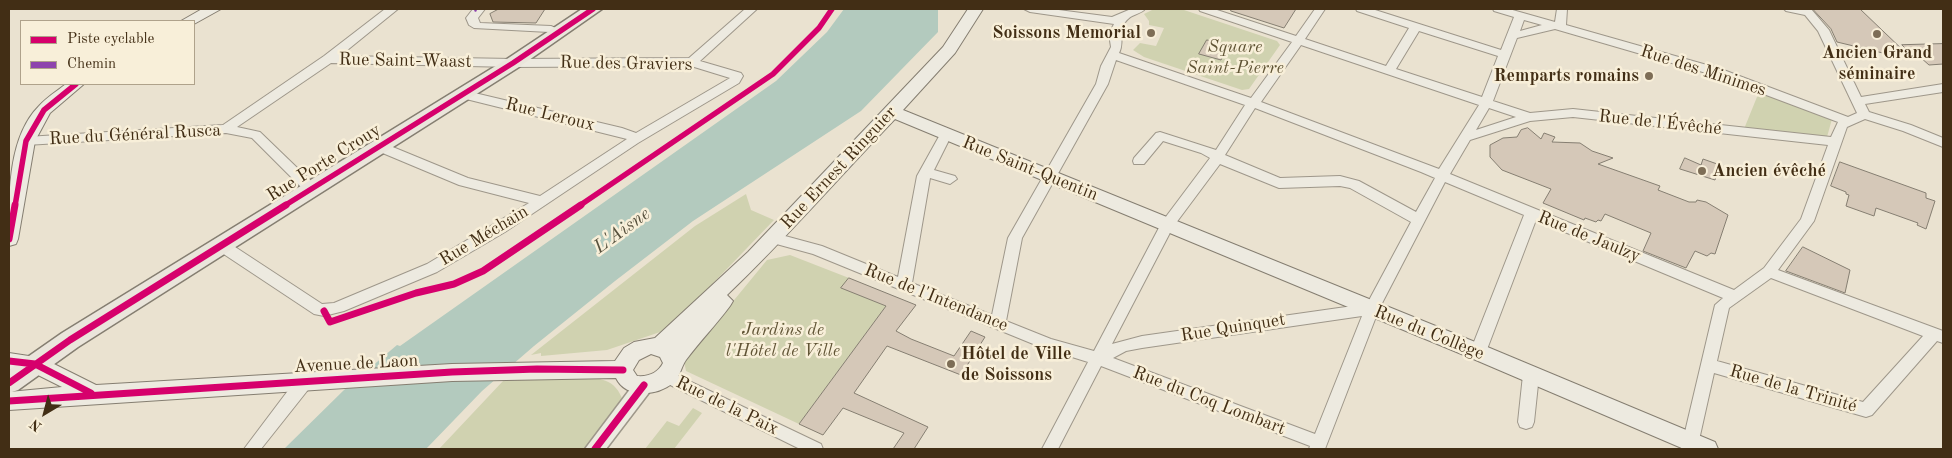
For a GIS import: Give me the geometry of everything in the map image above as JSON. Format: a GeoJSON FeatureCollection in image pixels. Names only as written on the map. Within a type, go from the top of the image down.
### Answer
{"type":"FeatureCollection","features":[{"type":"Feature","properties":{"kind":"main road"},"geometry":{"type":"LineString","coordinates":[[191,20],[212,9]]}},
{"type":"Feature","properties":{"kind":"main road","name":"Rue Porte Crouy"},"geometry":{"type":"LineString","coordinates":[[9,397],[36,364],[70,340],[513,63],[593,9]]}},
{"type":"Feature","properties":{"kind":"main road","name":"Rue Ernest Ringuier"},"geometry":{"type":"LineString","coordinates":[[755,257],[949,50],[976,9]]}},
{"type":"Feature","properties":{"kind":"main road"},"geometry":{"type":"LineString","coordinates":[[9,239],[26,142],[44,110],[75,85]]}},
{"type":"Feature","properties":{"kind":"main road","name":"Rue Saint-Quentin"},"geometry":{"type":"LineString","coordinates":[[892,112],[1167,225]]}},
{"type":"Feature","properties":{"kind":"main road","name":"Rue du Collège"},"geometry":{"type":"LineString","coordinates":[[1167,225],[1478,352],[1696,447]]}},
{"type":"Feature","properties":{"kind":"main road"},"geometry":{"type":"LineString","coordinates":[[659,346],[755,257]]}},
{"type":"Feature","properties":{"kind":"main road"},"geometry":{"type":"LineString","coordinates":[[670,369],[672,355],[667,349],[659,346],[645,347],[627,362],[626,378],[633,383],[644,385],[656,382],[670,369],[755,257]]}},
{"type":"Feature","properties":{"kind":"main road"},"geometry":{"type":"LineString","coordinates":[[9,361],[36,364],[91,393]]}},
{"type":"Feature","properties":{"kind":"main road","name":"Avenue de Laon"},"geometry":{"type":"LineString","coordinates":[[9,397],[561,368],[627,362]]}},
{"type":"Feature","properties":{"kind":"street"},"geometry":{"type":"LineString","coordinates":[[226,129],[328,59],[392,9]]}},
{"type":"Feature","properties":{"kind":"street"},"geometry":{"type":"LineString","coordinates":[[479,9],[472,18],[473,23],[478,26],[551,29],[559,32]]}},
{"type":"Feature","properties":{"kind":"street"},"geometry":{"type":"LineString","coordinates":[[692,62],[751,9]]}},
{"type":"Feature","properties":{"kind":"street"},"geometry":{"type":"LineString","coordinates":[[1030,9],[1070,12],[1113,24],[1140,9]]}},
{"type":"Feature","properties":{"kind":"street"},"geometry":{"type":"LineString","coordinates":[[1204,9],[1298,40]]}},
{"type":"Feature","properties":{"kind":"street"},"geometry":{"type":"LineString","coordinates":[[1050,449],[1167,225],[1217,158],[1253,103],[1320,9]]}},
{"type":"Feature","properties":{"kind":"street"},"geometry":{"type":"LineString","coordinates":[[1361,9],[1506,55]]}},
{"type":"Feature","properties":{"kind":"street","name":"Rue des Minimes"},"geometry":{"type":"LineString","coordinates":[[1498,9],[1519,12],[1556,25],[1717,72],[1848,122]]}},
{"type":"Feature","properties":{"kind":"street"},"geometry":{"type":"LineString","coordinates":[[1512,36],[1561,24],[1562,9]]}},
{"type":"Feature","properties":{"kind":"street"},"geometry":{"type":"LineString","coordinates":[[1790,9],[1807,11],[1823,30],[1864,115]]}},
{"type":"Feature","properties":{"kind":"street"},"geometry":{"type":"LineString","coordinates":[[1318,446],[1372,309],[1442,176],[1486,103],[1506,55],[1519,12]]}},
{"type":"Feature","properties":{"kind":"street"},"geometry":{"type":"LineString","coordinates":[[998,324],[1015,238],[1102,84],[1107,66],[1117,47],[1113,24]]}},
{"type":"Feature","properties":{"kind":"street"},"geometry":{"type":"LineString","coordinates":[[1389,71],[1416,26]]}},
{"type":"Feature","properties":{"kind":"street","name":"Rue de l'Évêché"},"geometry":{"type":"LineString","coordinates":[[1298,40],[1529,118],[1573,113],[1836,142]]}},
{"type":"Feature","properties":{"kind":"street","name":"Rue de Jaulzy"},"geometry":{"type":"LineString","coordinates":[[1114,55],[1253,103],[1442,176],[1736,297]]}},
{"type":"Feature","properties":{"kind":"street","name":"Rue Saint-Waast"},"geometry":{"type":"LineString","coordinates":[[328,59],[513,63]]}},
{"type":"Feature","properties":{"kind":"street","name":"Rue des Graviers"},"geometry":{"type":"LineString","coordinates":[[513,63],[692,62],[738,76]]}},
{"type":"Feature","properties":{"kind":"street","name":"Rue Méchain"},"geometry":{"type":"LineString","coordinates":[[221,245],[319,310],[324,311],[367,297],[418,274],[483,239],[636,138],[735,80],[738,76]]}},
{"type":"Feature","properties":{"kind":"street"},"geometry":{"type":"LineString","coordinates":[[1857,101],[1943,88]]}},
{"type":"Feature","properties":{"kind":"street","name":"Rue Leroux"},"geometry":{"type":"LineString","coordinates":[[462,94],[622,132],[636,138]]}},
{"type":"Feature","properties":{"kind":"street"},"geometry":{"type":"LineString","coordinates":[[1696,447],[1708,365],[1722,305],[1769,272],[1807,221],[1842,125],[1864,115],[1907,128],[1943,143]]}},
{"type":"Feature","properties":{"kind":"street"},"geometry":{"type":"LineString","coordinates":[[1467,137],[1529,118]]}},
{"type":"Feature","properties":{"kind":"street","name":"Rue du Général Rusca"},"geometry":{"type":"LineString","coordinates":[[26,142],[226,129],[256,135],[311,189]]}},
{"type":"Feature","properties":{"kind":"street"},"geometry":{"type":"LineString","coordinates":[[904,285],[926,172],[942,133]]}},
{"type":"Feature","properties":{"kind":"street"},"geometry":{"type":"LineString","coordinates":[[1138,161],[1160,136],[1206,150],[1217,158],[1279,183],[1340,180],[1354,184],[1419,220]]}},
{"type":"Feature","properties":{"kind":"street"},"geometry":{"type":"LineString","coordinates":[[378,146],[464,182],[540,201]]}},
{"type":"Feature","properties":{"kind":"street"},"geometry":{"type":"LineString","coordinates":[[926,172],[950,179]]}},
{"type":"Feature","properties":{"kind":"street"},"geometry":{"type":"LineString","coordinates":[[1478,352],[1531,214]]}},
{"type":"Feature","properties":{"kind":"street","name":"Rue de l'Intendance"},"geometry":{"type":"LineString","coordinates":[[774,238],[817,250],[998,324],[1066,350],[1097,358]]}},
{"type":"Feature","properties":{"kind":"street"},"geometry":{"type":"LineString","coordinates":[[1769,272],[1939,335]]}},
{"type":"Feature","properties":{"kind":"street","name":"Rue Quinquet"},"geometry":{"type":"LineString","coordinates":[[1097,358],[1123,346],[1142,342],[1332,313],[1372,309]]}},
{"type":"Feature","properties":{"kind":"street","name":"Rue de la Trinité"},"geometry":{"type":"LineString","coordinates":[[1708,365],[1866,410],[1939,335]]}},
{"type":"Feature","properties":{"kind":"street","name":"Rue du Coq Lombart"},"geometry":{"type":"LineString","coordinates":[[1097,358],[1318,446]]}},
{"type":"Feature","properties":{"kind":"street","name":"Rue de la Paix"},"geometry":{"type":"LineString","coordinates":[[670,369],[807,448]]}},
{"type":"Feature","properties":{"kind":"street"},"geometry":{"type":"LineString","coordinates":[[1526,422],[1531,375]]}},
{"type":"Feature","properties":{"kind":"street"},"geometry":{"type":"LineString","coordinates":[[250,449],[310,380]]}},
{"type":"Feature","properties":{"kind":"street"},"geometry":{"type":"LineString","coordinates":[[595,449],[644,385]]}},
{"type":"Feature","properties":{"kind":"green space","name":"Square Saint-Pierre"},"geometry":{"type":"Polygon","coordinates":[[[1154,9],[1181,9],[1277,41],[1280,45],[1249,89],[1242,90],[1144,57],[1133,50],[1140,43],[1156,46],[1164,28],[1149,25],[1149,21],[1144,14],[1154,9]]]}},
{"type":"Feature","properties":{"kind":"green space"},"geometry":{"type":"Polygon","coordinates":[[[1759,92],[1832,119],[1827,137],[1744,129],[1759,92]]]}},
{"type":"Feature","properties":{"kind":"green space"},"geometry":{"type":"Polygon","coordinates":[[[746,194],[751,210],[774,220],[669,329],[607,350],[541,356],[541,353],[531,355],[695,226],[746,194]]]}},
{"type":"Feature","properties":{"kind":"green space","name":"Jardins de l'Hôtel de Ville"},"geometry":{"type":"Polygon","coordinates":[[[790,255],[849,278],[842,288],[886,306],[799,424],[686,371],[684,361],[767,260],[790,255]]]}},
{"type":"Feature","properties":{"kind":"green space"},"geometry":{"type":"Polygon","coordinates":[[[574,377],[596,378],[608,382],[614,386],[622,398],[609,423],[588,449],[439,449],[503,381],[574,377]]]}},
{"type":"Feature","properties":{"kind":"green space"},"geometry":{"type":"Polygon","coordinates":[[[693,408],[702,413],[674,449],[645,449],[667,421],[679,426],[693,408]]]}},
{"type":"Feature","properties":{"kind":"water","name":"L'Aisne"},"geometry":{"type":"Polygon","coordinates":[[[844,9],[938,9],[938,32],[861,111],[693,221],[615,281],[534,346],[482,391],[426,449],[284,449],[344,390],[397,345],[400,346],[776,81],[827,32],[844,9]]]}},
{"type":"Feature","properties":{"kind":"building"},"geometry":{"type":"Polygon","coordinates":[[[499,9],[545,9],[536,23],[493,22],[490,14],[499,9]]]}},
{"type":"Feature","properties":{"kind":"building"},"geometry":{"type":"Polygon","coordinates":[[[1231,9],[1296,9],[1284,28],[1231,11],[1231,9]]]}},
{"type":"Feature","properties":{"kind":"building","name":"Ancien Grand séminaire"},"geometry":{"type":"Polygon","coordinates":[[[1813,9],[1860,9],[1907,54],[1887,54],[1837,42],[1831,29],[1813,9]]]}},
{"type":"Feature","properties":{"kind":"building"},"geometry":{"type":"Polygon","coordinates":[[[1207,40],[1228,45],[1221,60],[1199,54],[1207,40]]]}},
{"type":"Feature","properties":{"kind":"building"},"geometry":{"type":"Polygon","coordinates":[[[1943,44],[1943,64],[1929,65],[1920,57],[1914,57],[1902,45],[1943,44]]]}},
{"type":"Feature","properties":{"kind":"building"},"geometry":{"type":"Polygon","coordinates":[[[1528,128],[1541,139],[1544,133],[1555,137],[1552,142],[1580,143],[1592,151],[1613,158],[1598,164],[1660,186],[1658,190],[1689,202],[1696,202],[1697,200],[1706,202],[1728,215],[1715,254],[1711,253],[1707,256],[1695,251],[1686,268],[1643,251],[1651,233],[1605,214],[1601,221],[1598,220],[1596,222],[1585,218],[1584,220],[1543,203],[1551,189],[1502,170],[1490,157],[1490,145],[1503,138],[1517,137],[1521,130],[1528,128]]]}},
{"type":"Feature","properties":{"kind":"building","name":"Ancien évêché"},"geometry":{"type":"Polygon","coordinates":[[[1685,158],[1701,165],[1703,159],[1720,165],[1715,180],[1680,169],[1685,158]]]}},
{"type":"Feature","properties":{"kind":"building"},"geometry":{"type":"Polygon","coordinates":[[[1840,162],[1926,193],[1926,198],[1935,201],[1926,229],[1917,225],[1918,223],[1876,208],[1874,216],[1846,206],[1849,195],[1831,186],[1840,162]]]}},
{"type":"Feature","properties":{"kind":"building"},"geometry":{"type":"Polygon","coordinates":[[[1803,247],[1850,270],[1845,293],[1786,271],[1803,247]]]}},
{"type":"Feature","properties":{"kind":"building","name":"Hôtel de Ville de Soissons"},"geometry":{"type":"Polygon","coordinates":[[[849,278],[916,305],[896,331],[911,339],[954,356],[971,331],[985,337],[961,375],[887,346],[854,393],[928,427],[914,449],[893,449],[904,433],[843,408],[823,435],[799,424],[886,306],[841,288],[849,278]]]}},
{"type":"Feature","properties":{"kind":"cycle path"},"geometry":{"type":"LineString","coordinates":[[9,383],[70,340],[513,63],[593,9]]}},
{"type":"Feature","properties":{"kind":"cycle path"},"geometry":{"type":"LineString","coordinates":[[324,311],[330,322],[416,293],[454,284],[483,271],[773,74],[819,28],[832,9]]}},
{"type":"Feature","properties":{"kind":"cycle path"},"geometry":{"type":"LineString","coordinates":[[9,239],[26,141],[44,110],[75,85]]}},
{"type":"Feature","properties":{"kind":"cycle path"},"geometry":{"type":"LineString","coordinates":[[9,361],[35,364],[91,393]]}},
{"type":"Feature","properties":{"kind":"cycle path"},"geometry":{"type":"LineString","coordinates":[[9,401],[452,372],[537,369],[623,370]]}},
{"type":"Feature","properties":{"kind":"cycle path"},"geometry":{"type":"LineString","coordinates":[[595,449],[644,385]]}},
{"type":"Feature","properties":{"kind":"place","name":"Soissons Memorial"},"geometry":{"type":"Point","coordinates":[1151,33]}},
{"type":"Feature","properties":{"kind":"place","name":"Ancien Grand séminaire"},"geometry":{"type":"Point","coordinates":[1877,34]}},
{"type":"Feature","properties":{"kind":"place","name":"Remparts romains"},"geometry":{"type":"Point","coordinates":[1649,76]}},
{"type":"Feature","properties":{"kind":"place","name":"Ancien évêché"},"geometry":{"type":"Point","coordinates":[1702,171]}},
{"type":"Feature","properties":{"kind":"place","name":"Hôtel de Ville de Soissons"},"geometry":{"type":"Point","coordinates":[951,364]}}]}
